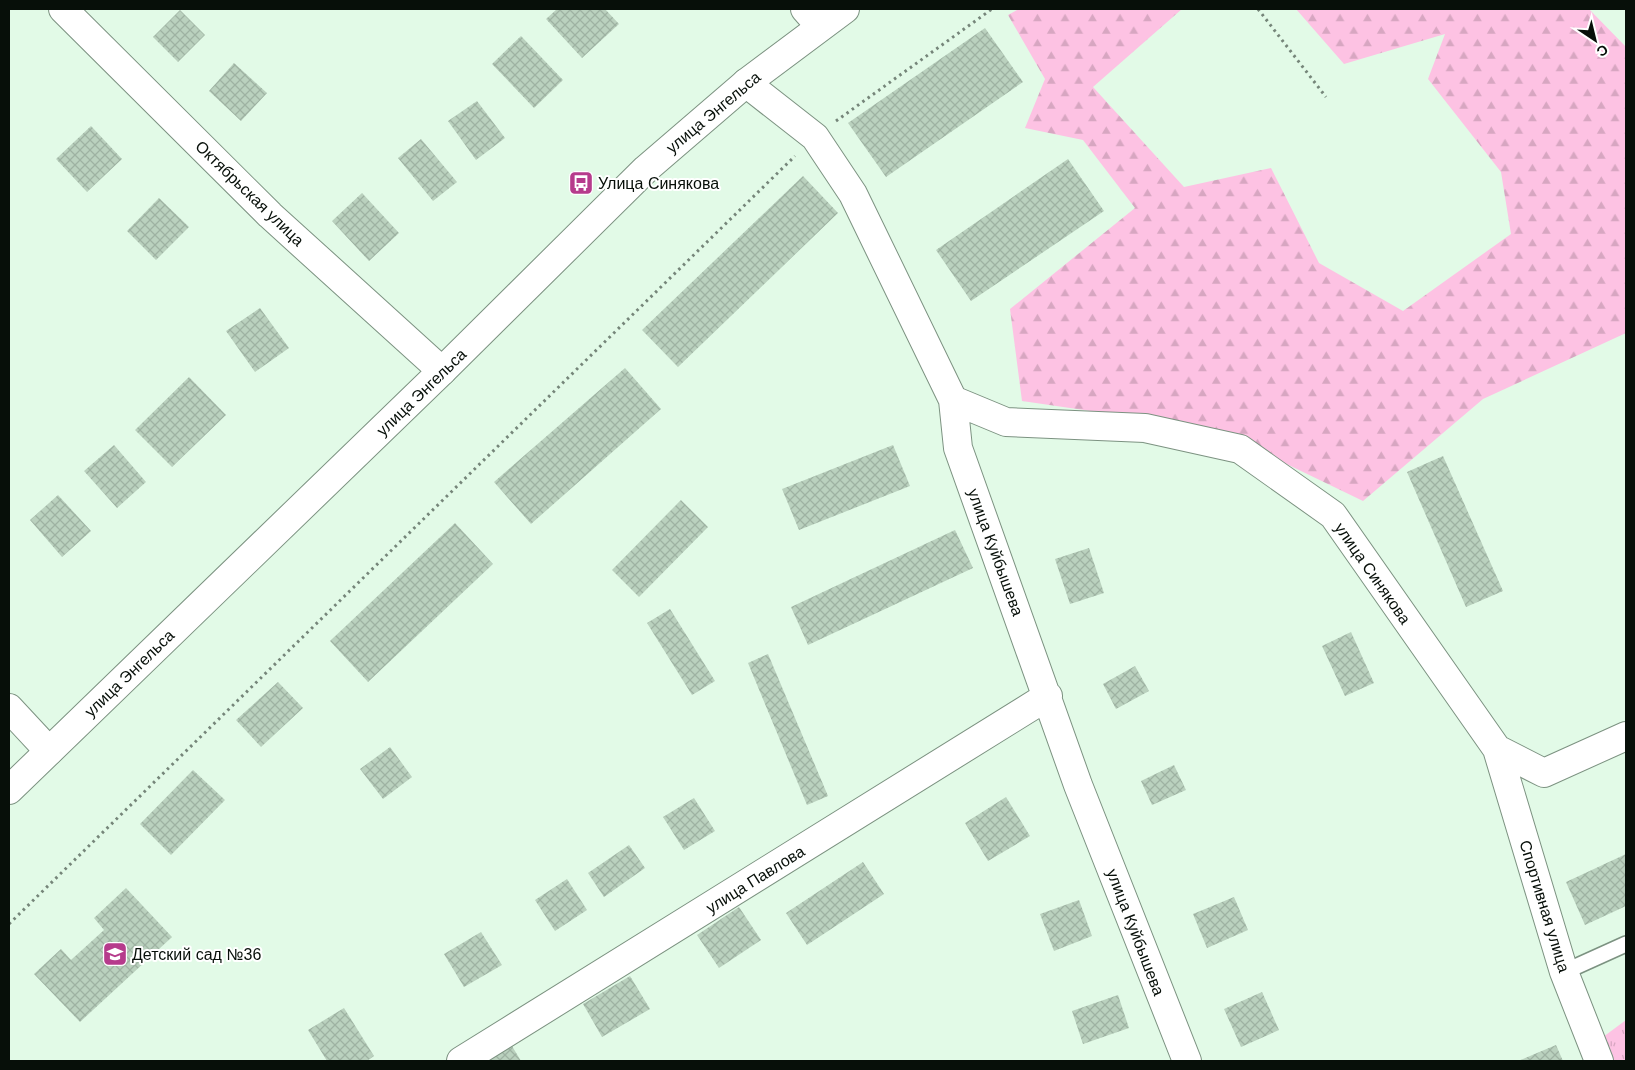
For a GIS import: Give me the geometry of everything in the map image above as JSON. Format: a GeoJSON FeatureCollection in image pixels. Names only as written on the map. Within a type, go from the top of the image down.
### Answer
{"type":"FeatureCollection","features":[{"type":"Feature","properties":{"kind":"street","name":"Октябрьская улица"},"geometry":{"type":"LineString","coordinates":[[63,9],[270,215],[442,372]]}},
{"type":"Feature","properties":{"kind":"street","name":"улица Энгельса"},"geometry":{"type":"LineString","coordinates":[[9,790],[442,372],[646,169],[746,83],[813,17],[844,9]]}},
{"type":"Feature","properties":{"kind":"street","name":"улица Куйбышева"},"geometry":{"type":"LineString","coordinates":[[746,83],[815,137],[853,194],[953,400],[958,448],[1048,696],[1078,785],[1187,1061]]}},
{"type":"Feature","properties":{"kind":"street","name":"улица Синякова"},"geometry":{"type":"LineString","coordinates":[[953,400],[1006,422],[1145,428],[1240,449],[1332,514],[1497,749],[1544,773],[1626,736]]}},
{"type":"Feature","properties":{"kind":"street","name":"улица Павлова"},"geometry":{"type":"LineString","coordinates":[[461,1061],[1048,696]]}},
{"type":"Feature","properties":{"kind":"street"},"geometry":{"type":"LineString","coordinates":[[9,708],[49,751]]}},
{"type":"Feature","properties":{"kind":"street","name":"Спортивная улица"},"geometry":{"type":"LineString","coordinates":[[1497,749],[1564,972],[1599,1061]]}},
{"type":"Feature","properties":{"kind":"lane"},"geometry":{"type":"LineString","coordinates":[[1564,972],[1626,944]]}},
{"type":"Feature","properties":{"kind":"path"},"geometry":{"type":"LineString","coordinates":[[9,924],[815,137],[992,9]]}},
{"type":"Feature","properties":{"kind":"path"},"geometry":{"type":"LineString","coordinates":[[1258,9],[1326,97]]}},
{"type":"Feature","properties":{"kind":"green space"},"geometry":{"type":"Polygon","coordinates":[[[1019,9],[1182,9],[1093,87],[1184,187],[1271,168],[1319,263],[1403,311],[1511,234],[1501,172],[1428,79],[1445,34],[1344,64],[1296,9],[1589,9],[1626,47],[1626,333],[1483,399],[1363,501],[1214,429],[1022,401],[1010,309],[1135,208],[1083,140],[1025,128],[1045,79],[1008,15],[1019,9]]]}},
{"type":"Feature","properties":{"kind":"green space"},"geometry":{"type":"Polygon","coordinates":[[[1626,1020],[1626,1061],[1614,1061],[1603,1037],[1626,1020]]]}},
{"type":"Feature","properties":{"kind":"building"},"geometry":{"type":"Polygon","coordinates":[[[557,9],[605,9],[619,24],[582,58],[546,19],[557,9]]]}},
{"type":"Feature","properties":{"kind":"building"},"geometry":{"type":"Polygon","coordinates":[[[180,10],[205,35],[178,62],[153,37],[180,10]]]}},
{"type":"Feature","properties":{"kind":"building"},"geometry":{"type":"Polygon","coordinates":[[[985,28],[1023,82],[886,177],[848,123],[985,28]]]}},
{"type":"Feature","properties":{"kind":"building"},"geometry":{"type":"Polygon","coordinates":[[[521,36],[563,80],[534,108],[492,64],[521,36]]]}},
{"type":"Feature","properties":{"kind":"building"},"geometry":{"type":"Polygon","coordinates":[[[234,63],[267,93],[241,121],[209,91],[234,63]]]}},
{"type":"Feature","properties":{"kind":"building"},"geometry":{"type":"Polygon","coordinates":[[[477,101],[505,138],[476,160],[448,121],[477,101]]]}},
{"type":"Feature","properties":{"kind":"building"},"geometry":{"type":"Polygon","coordinates":[[[91,126],[122,159],[87,192],[56,159],[91,126]]]}},
{"type":"Feature","properties":{"kind":"building"},"geometry":{"type":"Polygon","coordinates":[[[421,139],[457,182],[433,201],[398,158],[421,139]]]}},
{"type":"Feature","properties":{"kind":"building"},"geometry":{"type":"Polygon","coordinates":[[[1068,159],[1104,211],[971,301],[936,250],[1068,159]]]}},
{"type":"Feature","properties":{"kind":"building"},"geometry":{"type":"Polygon","coordinates":[[[803,176],[838,213],[678,367],[642,330],[803,176]]]}},
{"type":"Feature","properties":{"kind":"building"},"geometry":{"type":"Polygon","coordinates":[[[362,193],[399,233],[369,261],[332,221],[362,193]]]}},
{"type":"Feature","properties":{"kind":"building"},"geometry":{"type":"Polygon","coordinates":[[[159,198],[189,227],[156,260],[127,231],[159,198]]]}},
{"type":"Feature","properties":{"kind":"building"},"geometry":{"type":"Polygon","coordinates":[[[260,308],[289,348],[255,372],[226,331],[260,308]]]}},
{"type":"Feature","properties":{"kind":"building"},"geometry":{"type":"Polygon","coordinates":[[[625,368],[661,409],[531,524],[494,482],[625,368]]]}},
{"type":"Feature","properties":{"kind":"building"},"geometry":{"type":"Polygon","coordinates":[[[189,377],[226,415],[172,467],[135,430],[189,377]]]}},
{"type":"Feature","properties":{"kind":"building"},"geometry":{"type":"Polygon","coordinates":[[[114,445],[146,482],[117,508],[84,471],[114,445]]]}},
{"type":"Feature","properties":{"kind":"building"},"geometry":{"type":"Polygon","coordinates":[[[893,445],[910,486],[799,530],[782,489],[893,445]]]}},
{"type":"Feature","properties":{"kind":"building"},"geometry":{"type":"Polygon","coordinates":[[[1443,456],[1503,591],[1466,607],[1407,472],[1443,456]]]}},
{"type":"Feature","properties":{"kind":"building"},"geometry":{"type":"Polygon","coordinates":[[[58,495],[91,531],[62,557],[30,520],[58,495]]]}},
{"type":"Feature","properties":{"kind":"building"},"geometry":{"type":"Polygon","coordinates":[[[681,500],[708,527],[639,597],[612,570],[681,500]]]}},
{"type":"Feature","properties":{"kind":"building"},"geometry":{"type":"Polygon","coordinates":[[[455,523],[493,564],[368,682],[330,641],[455,523]]]}},
{"type":"Feature","properties":{"kind":"building"},"geometry":{"type":"Polygon","coordinates":[[[955,530],[973,568],[808,645],[791,607],[955,530]]]}},
{"type":"Feature","properties":{"kind":"building"},"geometry":{"type":"Polygon","coordinates":[[[1089,548],[1104,593],[1070,604],[1055,559],[1089,548]]]}},
{"type":"Feature","properties":{"kind":"building"},"geometry":{"type":"Polygon","coordinates":[[[670,609],[715,681],[692,695],[647,623],[670,609]]]}},
{"type":"Feature","properties":{"kind":"building"},"geometry":{"type":"Polygon","coordinates":[[[1351,632],[1374,683],[1345,696],[1322,646],[1351,632]]]}},
{"type":"Feature","properties":{"kind":"building"},"geometry":{"type":"Polygon","coordinates":[[[768,654],[828,796],[807,805],[748,663],[768,654]]]}},
{"type":"Feature","properties":{"kind":"building"},"geometry":{"type":"Polygon","coordinates":[[[1135,666],[1149,691],[1116,709],[1103,684],[1135,666]]]}},
{"type":"Feature","properties":{"kind":"building"},"geometry":{"type":"Polygon","coordinates":[[[278,682],[303,708],[261,747],[236,720],[278,682]]]}},
{"type":"Feature","properties":{"kind":"building"},"geometry":{"type":"Polygon","coordinates":[[[390,747],[412,777],[383,799],[360,769],[390,747]]]}},
{"type":"Feature","properties":{"kind":"building"},"geometry":{"type":"Polygon","coordinates":[[[1174,765],[1186,790],[1152,805],[1141,781],[1174,765]]]}},
{"type":"Feature","properties":{"kind":"building"},"geometry":{"type":"Polygon","coordinates":[[[193,770],[225,800],[171,855],[140,824],[193,770]]]}},
{"type":"Feature","properties":{"kind":"building"},"geometry":{"type":"Polygon","coordinates":[[[1006,797],[1030,836],[988,861],[965,823],[1006,797]]]}},
{"type":"Feature","properties":{"kind":"building"},"geometry":{"type":"Polygon","coordinates":[[[694,798],[715,831],[684,850],[663,817],[694,798]]]}},
{"type":"Feature","properties":{"kind":"building"},"geometry":{"type":"Polygon","coordinates":[[[629,845],[645,868],[604,897],[588,873],[629,845]]]}},
{"type":"Feature","properties":{"kind":"building"},"geometry":{"type":"Polygon","coordinates":[[[1626,854],[1626,906],[1585,925],[1566,882],[1626,854]]]}},
{"type":"Feature","properties":{"kind":"building"},"geometry":{"type":"Polygon","coordinates":[[[863,862],[884,894],[807,945],[786,913],[863,862]]]}},
{"type":"Feature","properties":{"kind":"building"},"geometry":{"type":"Polygon","coordinates":[[[567,879],[587,910],[555,931],[535,900],[567,879]]]}},
{"type":"Feature","properties":{"kind":"building","name":"Детский сад №36"},"geometry":{"type":"Polygon","coordinates":[[[126,888],[172,937],[80,1022],[34,974],[61,949],[71,960],[104,930],[94,918],[126,888]]]}},
{"type":"Feature","properties":{"kind":"building"},"geometry":{"type":"Polygon","coordinates":[[[1234,897],[1248,930],[1207,948],[1193,914],[1234,897]]]}},
{"type":"Feature","properties":{"kind":"building"},"geometry":{"type":"Polygon","coordinates":[[[1079,900],[1092,936],[1054,951],[1040,914],[1079,900]]]}},
{"type":"Feature","properties":{"kind":"building"},"geometry":{"type":"Polygon","coordinates":[[[739,907],[761,940],[719,968],[697,935],[739,907]]]}},
{"type":"Feature","properties":{"kind":"building"},"geometry":{"type":"Polygon","coordinates":[[[481,932],[502,965],[464,987],[444,954],[481,932]]]}},
{"type":"Feature","properties":{"kind":"building"},"geometry":{"type":"Polygon","coordinates":[[[630,976],[650,1009],[602,1037],[583,1004],[630,976]]]}},
{"type":"Feature","properties":{"kind":"building"},"geometry":{"type":"Polygon","coordinates":[[[1262,992],[1279,1030],[1241,1047],[1224,1009],[1262,992]]]}},
{"type":"Feature","properties":{"kind":"building"},"geometry":{"type":"Polygon","coordinates":[[[1118,995],[1129,1028],[1083,1044],[1072,1011],[1118,995]]]}},
{"type":"Feature","properties":{"kind":"building"},"geometry":{"type":"Polygon","coordinates":[[[344,1008],[374,1056],[367,1061],[327,1061],[308,1030],[344,1008]]]}},
{"type":"Feature","properties":{"kind":"building"},"geometry":{"type":"Polygon","coordinates":[[[1556,1045],[1563,1061],[1518,1061],[1556,1045]]]}},
{"type":"Feature","properties":{"kind":"building"},"geometry":{"type":"Polygon","coordinates":[[[512,1046],[521,1061],[487,1061],[512,1046]]]}},
{"type":"Feature","properties":{"kind":"place","name":"Улица Синякова"},"geometry":{"type":"Point","coordinates":[581,183]}},
{"type":"Feature","properties":{"kind":"place","name":"Детский сад №36"},"geometry":{"type":"Point","coordinates":[115,954]}}]}
